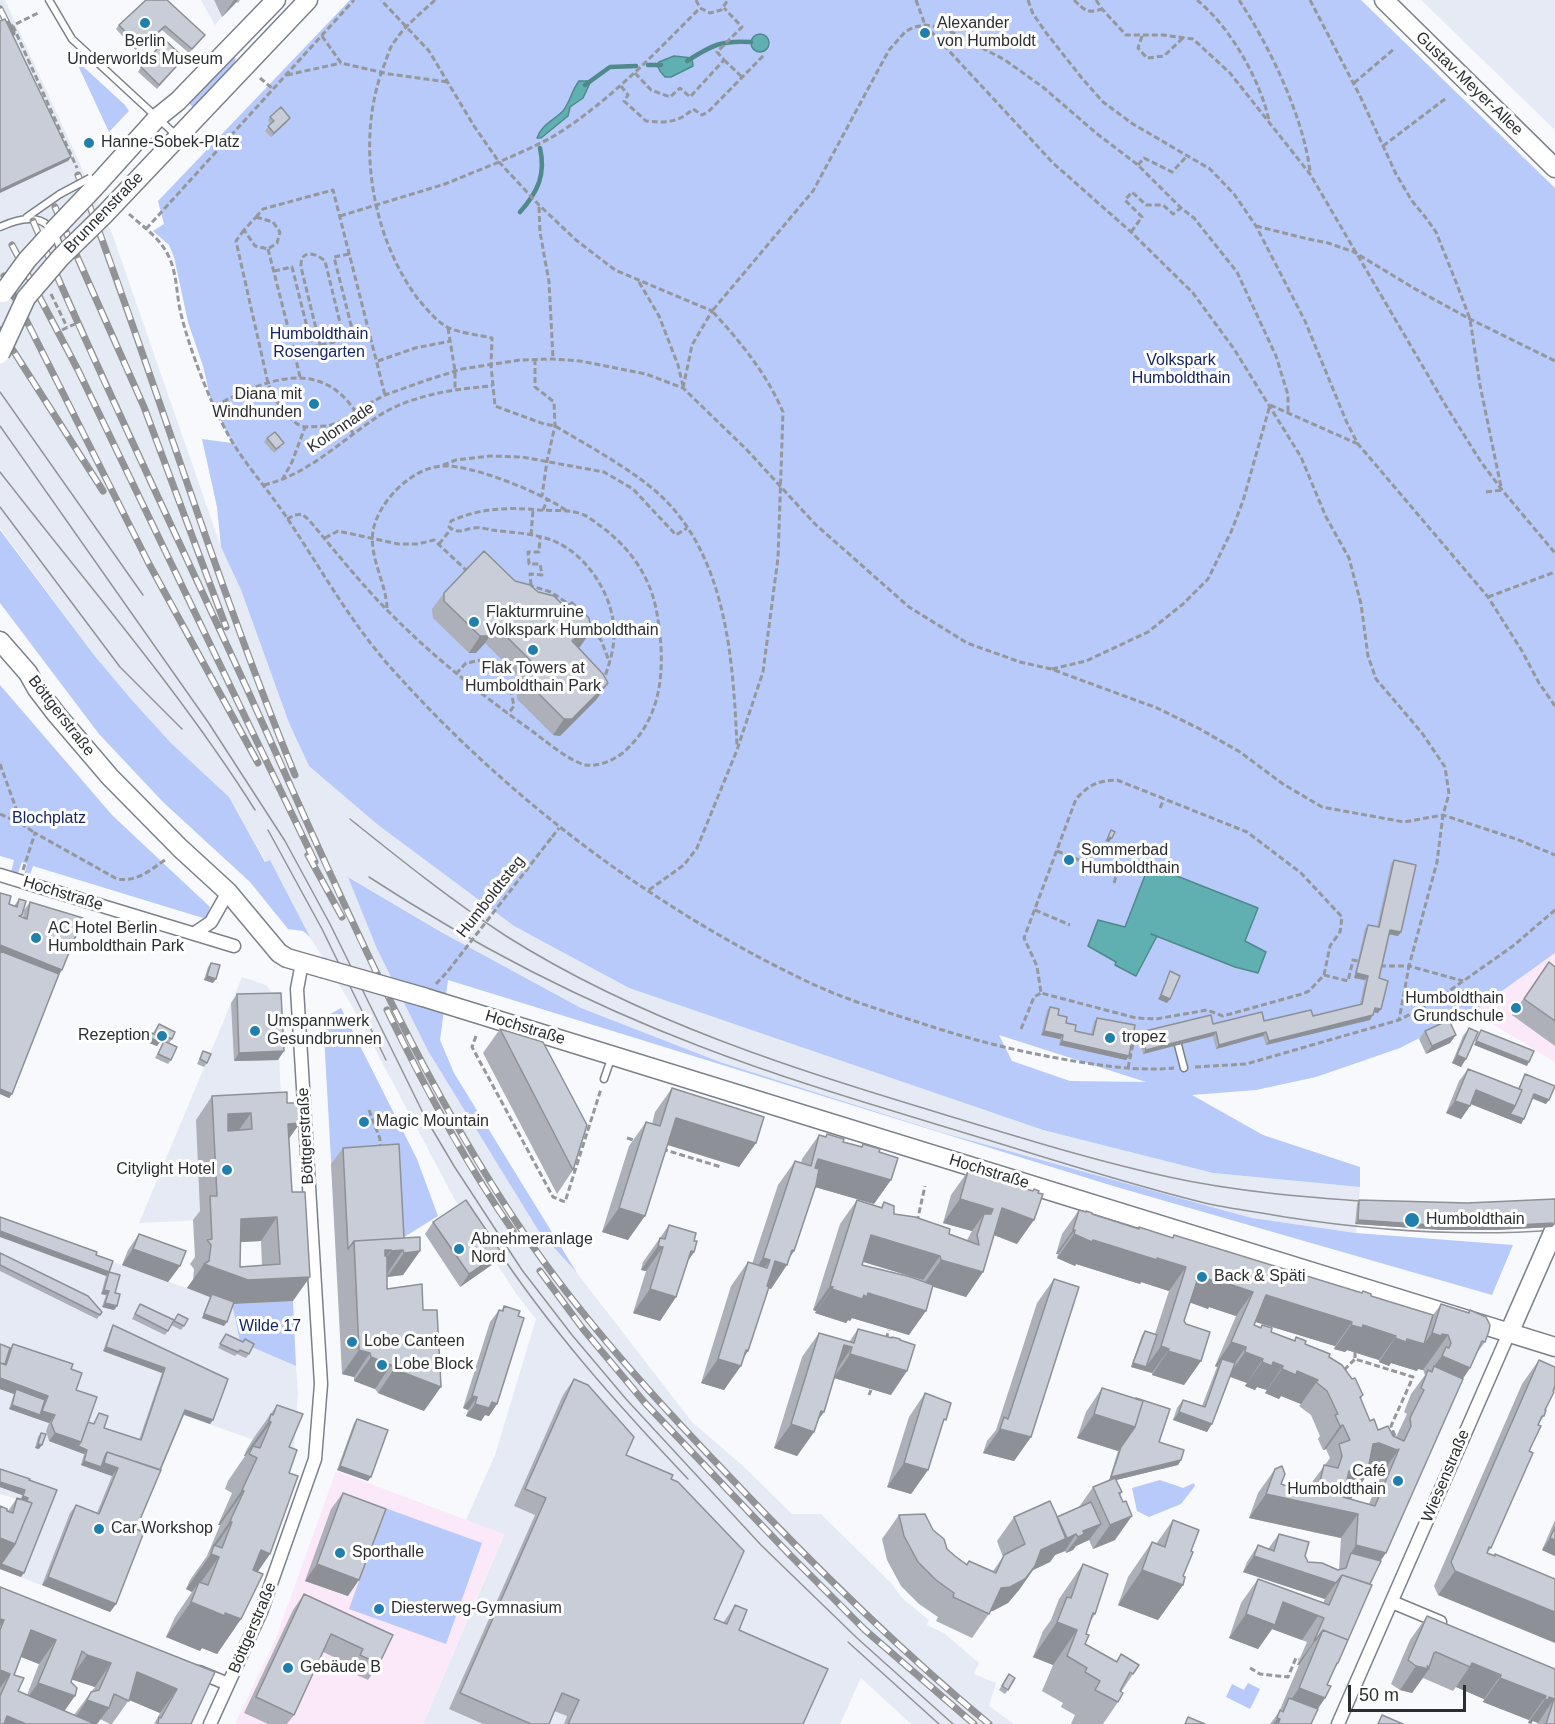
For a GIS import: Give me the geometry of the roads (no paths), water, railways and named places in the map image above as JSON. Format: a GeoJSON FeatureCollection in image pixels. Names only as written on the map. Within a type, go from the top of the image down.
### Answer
{"type":"FeatureCollection","features":[{"type":"Feature","properties":{"kind":"street","name":"Brunnenstraße"},"geometry":{"type":"LineString","coordinates":[[1,295],[27,260],[97,180],[276,0]]}},
{"type":"Feature","properties":{"kind":"street","name":"Brunnenstraße"},"geometry":{"type":"LineString","coordinates":[[0,354],[26,298],[62,257],[308,0]]}},
{"type":"Feature","properties":{"kind":"street","name":"Gustav-Meyer-Allee"},"geometry":{"type":"LineString","coordinates":[[1384,0],[1555,168]]}},
{"type":"Feature","properties":{"kind":"street","name":"Böttgerstraße"},"geometry":{"type":"LineString","coordinates":[[2,646],[28,673],[57,715],[110,777],[180,848],[228,892],[279,953],[302,963],[297,989],[321,1384],[316,1449],[311,1475],[261,1612],[210,1724]]}},
{"type":"Feature","properties":{"kind":"street","name":"Hochstraße"},"geometry":{"type":"LineString","coordinates":[[0,875],[234,946]]}},
{"type":"Feature","properties":{"kind":"street"},"geometry":{"type":"LineString","coordinates":[[195,933],[211,922],[228,892]]}},
{"type":"Feature","properties":{"kind":"street","name":"Hochstraße"},"geometry":{"type":"LineString","coordinates":[[302,963],[423,997],[1555,1347]]}},
{"type":"Feature","properties":{"kind":"street","name":"Wiesenstraße"},"geometry":{"type":"LineString","coordinates":[[1338,1724],[1552,1235]]}},
{"type":"Feature","properties":{"kind":"street"},"geometry":{"type":"LineString","coordinates":[[1392,1602],[1454,1628]]}},
{"type":"Feature","properties":{"kind":"street"},"geometry":{"type":"LineString","coordinates":[[192,1669],[228,1684]]}},
{"type":"Feature","properties":{"kind":"lane"},"geometry":{"type":"LineString","coordinates":[[49,0],[72,39],[178,138]]}},
{"type":"Feature","properties":{"kind":"lane"},"geometry":{"type":"LineString","coordinates":[[0,227],[27,217],[60,194],[97,180]]}},
{"type":"Feature","properties":{"kind":"lane"},"geometry":{"type":"LineString","coordinates":[[27,217],[39,220],[54,231],[62,257]]}},
{"type":"Feature","properties":{"kind":"lane"},"geometry":{"type":"LineString","coordinates":[[1178,1045],[1184,1068]]}},
{"type":"Feature","properties":{"kind":"lane"},"geometry":{"type":"LineString","coordinates":[[604,1078],[612,1055]]}},
{"type":"Feature","properties":{"kind":"waterway"},"geometry":{"type":"LineString","coordinates":[[687,61],[718,45],[751,42]]}},
{"type":"Feature","properties":{"kind":"waterway"},"geometry":{"type":"LineString","coordinates":[[648,65],[661,65]]}},
{"type":"Feature","properties":{"kind":"waterway"},"geometry":{"type":"LineString","coordinates":[[585,85],[610,67],[636,66]]}},
{"type":"Feature","properties":{"kind":"waterway"},"geometry":{"type":"LineString","coordinates":[[520,212],[532,197],[539,182],[542,166],[540,148]]}},
{"type":"Feature","properties":{"kind":"tram line"},"geometry":{"type":"LineString","coordinates":[[0,392],[143,595]]}},
{"type":"Feature","properties":{"kind":"tram line"},"geometry":{"type":"LineString","coordinates":[[0,426],[208,722],[285,841],[330,924],[425,1117],[522,1270],[572,1335],[626,1399],[761,1545],[857,1638],[953,1724]]}},
{"type":"Feature","properties":{"kind":"tram line"},"geometry":{"type":"LineString","coordinates":[[0,472],[164,680],[255,810]]}},
{"type":"Feature","properties":{"kind":"tram line"},"geometry":{"type":"LineString","coordinates":[[0,507],[120,667],[182,729]]}},
{"type":"Feature","properties":{"kind":"tram line"},"geometry":{"type":"LineString","coordinates":[[350,819],[407,865],[506,936],[558,967],[611,994],[721,1041],[892,1099],[1141,1171],[1246,1190],[1374,1202]]}},
{"type":"Feature","properties":{"kind":"tram line"},"geometry":{"type":"LineString","coordinates":[[268,830],[322,929],[386,1060]]}},
{"type":"Feature","properties":{"kind":"tram line"},"geometry":{"type":"LineString","coordinates":[[369,877],[489,949],[571,991],[656,1029],[733,1059],[802,1082],[1089,1171],[1205,1203],[1319,1222],[1453,1233],[1555,1230]]}},
{"type":"Feature","properties":{"kind":"tram line"},"geometry":{"type":"LineString","coordinates":[[492,1241],[560,1335],[688,1479]]}},
{"type":"Feature","properties":{"kind":"tram line"},"geometry":{"type":"LineString","coordinates":[[848,1642],[939,1724]]}},
{"type":"Feature","properties":{"kind":"railway"},"geometry":{"type":"LineString","coordinates":[[0,9],[12,33]]}},
{"type":"Feature","properties":{"kind":"railway"},"geometry":{"type":"LineString","coordinates":[[78,175],[238,626],[295,775]]}},
{"type":"Feature","properties":{"kind":"railway"},"geometry":{"type":"LineString","coordinates":[[55,207],[144,407],[226,627]]}},
{"type":"Feature","properties":{"kind":"railway"},"geometry":{"type":"LineString","coordinates":[[33,221],[341,898],[408,1035],[482,1168],[523,1232],[570,1296],[594,1327],[673,1416],[854,1603],[989,1724]]}},
{"type":"Feature","properties":{"kind":"railway"},"geometry":{"type":"LineString","coordinates":[[12,245],[78,370],[315,862]]}},
{"type":"Feature","properties":{"kind":"railway"},"geometry":{"type":"LineString","coordinates":[[4,276],[148,562],[258,763]]}},
{"type":"Feature","properties":{"kind":"railway"},"geometry":{"type":"LineString","coordinates":[[0,330],[103,491]]}},
{"type":"Feature","properties":{"kind":"railway"},"geometry":{"type":"LineString","coordinates":[[308,855],[342,917]]}},
{"type":"Feature","properties":{"kind":"railway"},"geometry":{"type":"LineString","coordinates":[[387,1010],[446,1123],[478,1178],[513,1231]]}},
{"type":"Feature","properties":{"kind":"railway"},"geometry":{"type":"LineString","coordinates":[[540,1271],[583,1329],[645,1403],[790,1555],[865,1630],[974,1724]]}},
{"type":"Feature","properties":{"kind":"place","name":"Berlin Underworlds Museum"},"geometry":{"type":"Point","coordinates":[145,23]}},
{"type":"Feature","properties":{"kind":"place","name":"Alexander von Humboldt"},"geometry":{"type":"Point","coordinates":[925,33]}},
{"type":"Feature","properties":{"kind":"place","name":"Hanne-Sobek-Platz"},"geometry":{"type":"Point","coordinates":[89,143]}},
{"type":"Feature","properties":{"kind":"place","name":"Diana mit Windhunden"},"geometry":{"type":"Point","coordinates":[314,404]}},
{"type":"Feature","properties":{"kind":"place","name":"Flakturmruine Volkspark Humboldthain"},"geometry":{"type":"Point","coordinates":[474,622]}},
{"type":"Feature","properties":{"kind":"place","name":"Flak Towers at Humboldthain Park"},"geometry":{"type":"Point","coordinates":[533,650]}},
{"type":"Feature","properties":{"kind":"place","name":"Sommerbad Humboldthain"},"geometry":{"type":"Point","coordinates":[1069,860]}},
{"type":"Feature","properties":{"kind":"place","name":"AC Hotel Berlin Humboldthain Park"},"geometry":{"type":"Point","coordinates":[36,938]}},
{"type":"Feature","properties":{"kind":"place","name":"Humboldthain Grundschule"},"geometry":{"type":"Point","coordinates":[1516,1008]}},
{"type":"Feature","properties":{"kind":"place","name":"Umspannwerk Gesundbrunnen"},"geometry":{"type":"Point","coordinates":[255,1031]}},
{"type":"Feature","properties":{"kind":"place","name":"Rezeption"},"geometry":{"type":"Point","coordinates":[162,1036]}},
{"type":"Feature","properties":{"kind":"place","name":"tropez"},"geometry":{"type":"Point","coordinates":[1110,1038]}},
{"type":"Feature","properties":{"kind":"place","name":"Magic Mountain"},"geometry":{"type":"Point","coordinates":[364,1122]}},
{"type":"Feature","properties":{"kind":"place","name":"Citylight Hotel"},"geometry":{"type":"Point","coordinates":[227,1170]}},
{"type":"Feature","properties":{"kind":"place","name":"Humboldthain"},"geometry":{"type":"Point","coordinates":[1412,1220]}},
{"type":"Feature","properties":{"kind":"place","name":"Abnehmeranlage Nord"},"geometry":{"type":"Point","coordinates":[459,1249]}},
{"type":"Feature","properties":{"kind":"place","name":"Back & Späti"},"geometry":{"type":"Point","coordinates":[1202,1277]}},
{"type":"Feature","properties":{"kind":"place","name":"Lobe Canteen"},"geometry":{"type":"Point","coordinates":[352,1342]}},
{"type":"Feature","properties":{"kind":"place","name":"Lobe Block"},"geometry":{"type":"Point","coordinates":[382,1365]}},
{"type":"Feature","properties":{"kind":"place","name":"Café Humboldthain"},"geometry":{"type":"Point","coordinates":[1398,1481]}},
{"type":"Feature","properties":{"kind":"place","name":"Car Workshop"},"geometry":{"type":"Point","coordinates":[99,1529]}},
{"type":"Feature","properties":{"kind":"place","name":"Sporthalle"},"geometry":{"type":"Point","coordinates":[340,1553]}},
{"type":"Feature","properties":{"kind":"place","name":"Diesterweg-Gymnasium"},"geometry":{"type":"Point","coordinates":[379,1609]}},
{"type":"Feature","properties":{"kind":"place","name":"Gebäude B"},"geometry":{"type":"Point","coordinates":[288,1668]}},
{"type":"Feature","properties":{"kind":"park label","name":"Humboldthain Rosengarten"},"geometry":{"type":"Point","coordinates":[319,344]}},
{"type":"Feature","properties":{"kind":"park label","name":"Volkspark Humboldthain"},"geometry":{"type":"Point","coordinates":[1181,370]}},
{"type":"Feature","properties":{"kind":"park label","name":"Blochplatz"},"geometry":{"type":"Point","coordinates":[49,819]}},
{"type":"Feature","properties":{"kind":"park label","name":"Wilde 17"},"geometry":{"type":"Point","coordinates":[270,1327]}}]}
